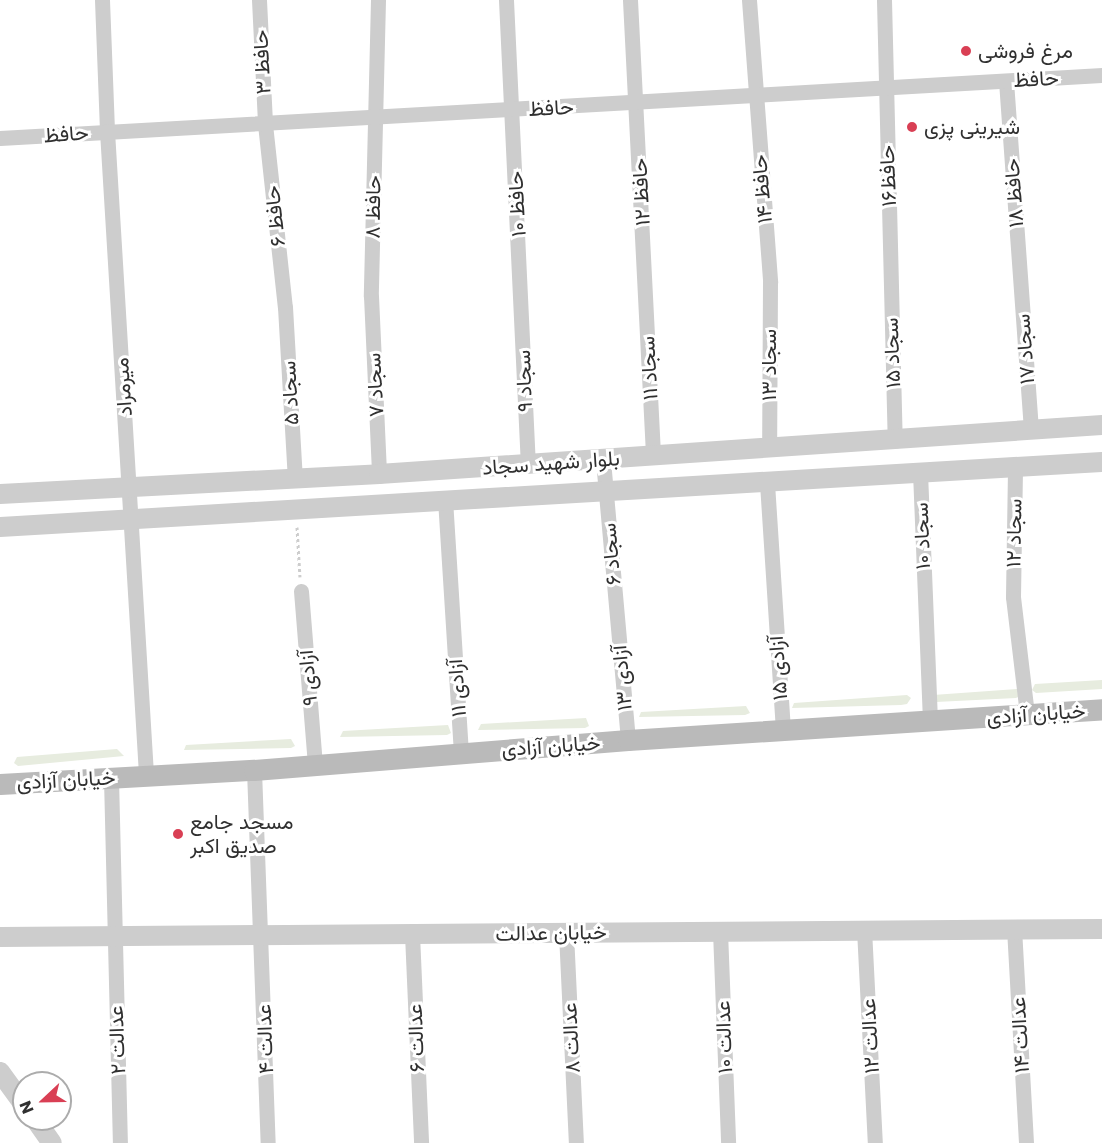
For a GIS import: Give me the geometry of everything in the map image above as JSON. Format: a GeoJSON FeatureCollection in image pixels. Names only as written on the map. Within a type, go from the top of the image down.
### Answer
{"type":"FeatureCollection","features":[{"type":"Feature","properties":{"kind":"main road","name":"خیابان آزادی"},"geometry":{"type":"LineString","coordinates":[[0,784],[315,766],[628,740],[1102,709]]}},
{"type":"Feature","properties":{"kind":"street","name":"میرمراد"},"geometry":{"type":"LineString","coordinates":[[102,0],[107,131],[146,774]]}},
{"type":"Feature","properties":{"kind":"street","name":"حافظ ۳"},"geometry":{"type":"LineString","coordinates":[[259,0],[265,124]]}},
{"type":"Feature","properties":{"kind":"street","name":"حافظ ۸"},"geometry":{"type":"LineString","coordinates":[[371,296],[378,0]]}},
{"type":"Feature","properties":{"kind":"street","name":"حافظ ۱۰"},"geometry":{"type":"LineString","coordinates":[[507,0],[521,298]]}},
{"type":"Feature","properties":{"kind":"street","name":"حافظ ۱۲"},"geometry":{"type":"LineString","coordinates":[[630,0],[645,281]]}},
{"type":"Feature","properties":{"kind":"street","name":"حافظ ۱۴"},"geometry":{"type":"LineString","coordinates":[[749,0],[754,96],[770,282]]}},
{"type":"Feature","properties":{"kind":"street","name":"حافظ۱۶"},"geometry":{"type":"LineString","coordinates":[[884,0],[890,265]]}},
{"type":"Feature","properties":{"kind":"street","name":"حافظ"},"geometry":{"type":"LineString","coordinates":[[0,138],[1102,75]]}},
{"type":"Feature","properties":{"kind":"street","name":"حافظ ۱۸"},"geometry":{"type":"LineString","coordinates":[[1006,81],[1020,268]]}},
{"type":"Feature","properties":{"kind":"street","name":"حافظ ۶"},"geometry":{"type":"LineString","coordinates":[[265,124],[285,308]]}},
{"type":"Feature","properties":{"kind":"street","name":"سجاد ۱۵"},"geometry":{"type":"LineString","coordinates":[[890,265],[895,441]]}},
{"type":"Feature","properties":{"kind":"street","name":"سجاد ۱۷"},"geometry":{"type":"LineString","coordinates":[[1020,268],[1030,430]]}},
{"type":"Feature","properties":{"kind":"street","name":"سجاد ۱۱"},"geometry":{"type":"LineString","coordinates":[[645,281],[653,454]]}},
{"type":"Feature","properties":{"kind":"street","name":"سجاد ۱۳"},"geometry":{"type":"LineString","coordinates":[[769,448],[770,282]]}},
{"type":"Feature","properties":{"kind":"street","name":"سجاد ۷"},"geometry":{"type":"LineString","coordinates":[[371,296],[379,474]]}},
{"type":"Feature","properties":{"kind":"street","name":"سجاد ۹"},"geometry":{"type":"LineString","coordinates":[[521,298],[528,465]]}},
{"type":"Feature","properties":{"kind":"street","name":"سجاد ۵"},"geometry":{"type":"LineString","coordinates":[[285,308],[295,478]]}},
{"type":"Feature","properties":{"kind":"street","name":"بلوار شهید سجاد"},"geometry":{"type":"LineString","coordinates":[[0,494],[130,489],[528,465],[653,454],[895,441],[1102,425]]}},
{"type":"Feature","properties":{"kind":"street","name":"سجاد ۶"},"geometry":{"type":"LineString","coordinates":[[603,460],[617,616]]}},
{"type":"Feature","properties":{"kind":"street","name":"بلوار شهید سجاد"},"geometry":{"type":"LineString","coordinates":[[0,527],[297,512],[445,500],[766,483],[920,472],[1015,469],[1102,462]]}},
{"type":"Feature","properties":{"kind":"street","name":"سجاد ۱۲"},"geometry":{"type":"LineString","coordinates":[[1015,469],[1013,597],[1027,714]]}},
{"type":"Feature","properties":{"kind":"street","name":"سجاد ۱۰"},"geometry":{"type":"LineString","coordinates":[[920,472],[930,722]]}},
{"type":"Feature","properties":{"kind":"street","name":"آزادی ۱۵"},"geometry":{"type":"LineString","coordinates":[[766,483],[783,730]]}},
{"type":"Feature","properties":{"kind":"street","name":"آزادی ۱۱"},"geometry":{"type":"LineString","coordinates":[[445,500],[461,753]]}},
{"type":"Feature","properties":{"kind":"street","name":"آزادی ۹"},"geometry":{"type":"LineString","coordinates":[[301,591],[315,766]]}},
{"type":"Feature","properties":{"kind":"street","name":"آزادی ۱۳"},"geometry":{"type":"LineString","coordinates":[[617,616],[628,740]]}},
{"type":"Feature","properties":{"kind":"street","name":"عدالت ۴"},"geometry":{"type":"LineString","coordinates":[[254,770],[262,935],[268,1143]]}},
{"type":"Feature","properties":{"kind":"street","name":"عدالت ۲"},"geometry":{"type":"LineString","coordinates":[[111,778],[120,1143]]}},
{"type":"Feature","properties":{"kind":"street","name":"عدالت ۱۴"},"geometry":{"type":"LineString","coordinates":[[1014,928],[1026,1143]]}},
{"type":"Feature","properties":{"kind":"street","name":"عدالت ۱۲"},"geometry":{"type":"LineString","coordinates":[[864,929],[875,1143]]}},
{"type":"Feature","properties":{"kind":"street","name":"خیابان عدالت"},"geometry":{"type":"LineString","coordinates":[[0,937],[1102,929]]}},
{"type":"Feature","properties":{"kind":"street","name":"عدالت ۱۰"},"geometry":{"type":"LineString","coordinates":[[720,931],[728,1143]]}},
{"type":"Feature","properties":{"kind":"street","name":"عدالت ۸"},"geometry":{"type":"LineString","coordinates":[[566,933],[576,1143]]}},
{"type":"Feature","properties":{"kind":"street","name":"عدالت ۶"},"geometry":{"type":"LineString","coordinates":[[412,934],[420,1143]]}},
{"type":"Feature","properties":{"kind":"street"},"geometry":{"type":"LineString","coordinates":[[0,1072],[12,1088]]}},
{"type":"Feature","properties":{"kind":"path"},"geometry":{"type":"LineString","coordinates":[[297,512],[301,591]]}},
{"type":"Feature","properties":{"kind":"shaded area"},"geometry":{"type":"Polygon","coordinates":[[[1102,680],[1102,689],[1036,693],[1032,690],[1035,684],[1102,680]]]}},
{"type":"Feature","properties":{"kind":"shaded area"},"geometry":{"type":"Polygon","coordinates":[[[1017,689],[1020,696],[1016,698],[936,702],[933,695],[1017,689]]]}},
{"type":"Feature","properties":{"kind":"shaded area"},"geometry":{"type":"Polygon","coordinates":[[[907,695],[911,698],[907,704],[901,705],[792,708],[794,703],[907,695]]]}},
{"type":"Feature","properties":{"kind":"shaded area"},"geometry":{"type":"Polygon","coordinates":[[[746,706],[750,713],[745,715],[639,717],[641,712],[746,706]]]}},
{"type":"Feature","properties":{"kind":"shaded area"},"geometry":{"type":"Polygon","coordinates":[[[586,718],[589,726],[585,728],[478,730],[481,724],[586,718]]]}},
{"type":"Feature","properties":{"kind":"shaded area"},"geometry":{"type":"Polygon","coordinates":[[[448,725],[451,733],[447,735],[340,737],[343,731],[448,725]]]}},
{"type":"Feature","properties":{"kind":"shaded area"},"geometry":{"type":"Polygon","coordinates":[[[291,739],[295,746],[291,748],[184,750],[186,745],[291,739]]]}},
{"type":"Feature","properties":{"kind":"shaded area"},"geometry":{"type":"Polygon","coordinates":[[[117,749],[124,756],[18,766],[14,763],[17,757],[117,749]]]}},
{"type":"Feature","properties":{"kind":"place","name":"مرغ فروشی"},"geometry":{"type":"Point","coordinates":[966,51]}},
{"type":"Feature","properties":{"kind":"place","name":"شیرینی پزی"},"geometry":{"type":"Point","coordinates":[912,127]}},
{"type":"Feature","properties":{"kind":"place","name":"مسجد جامع صدیق اکبر"},"geometry":{"type":"Point","coordinates":[178,834]}}]}
